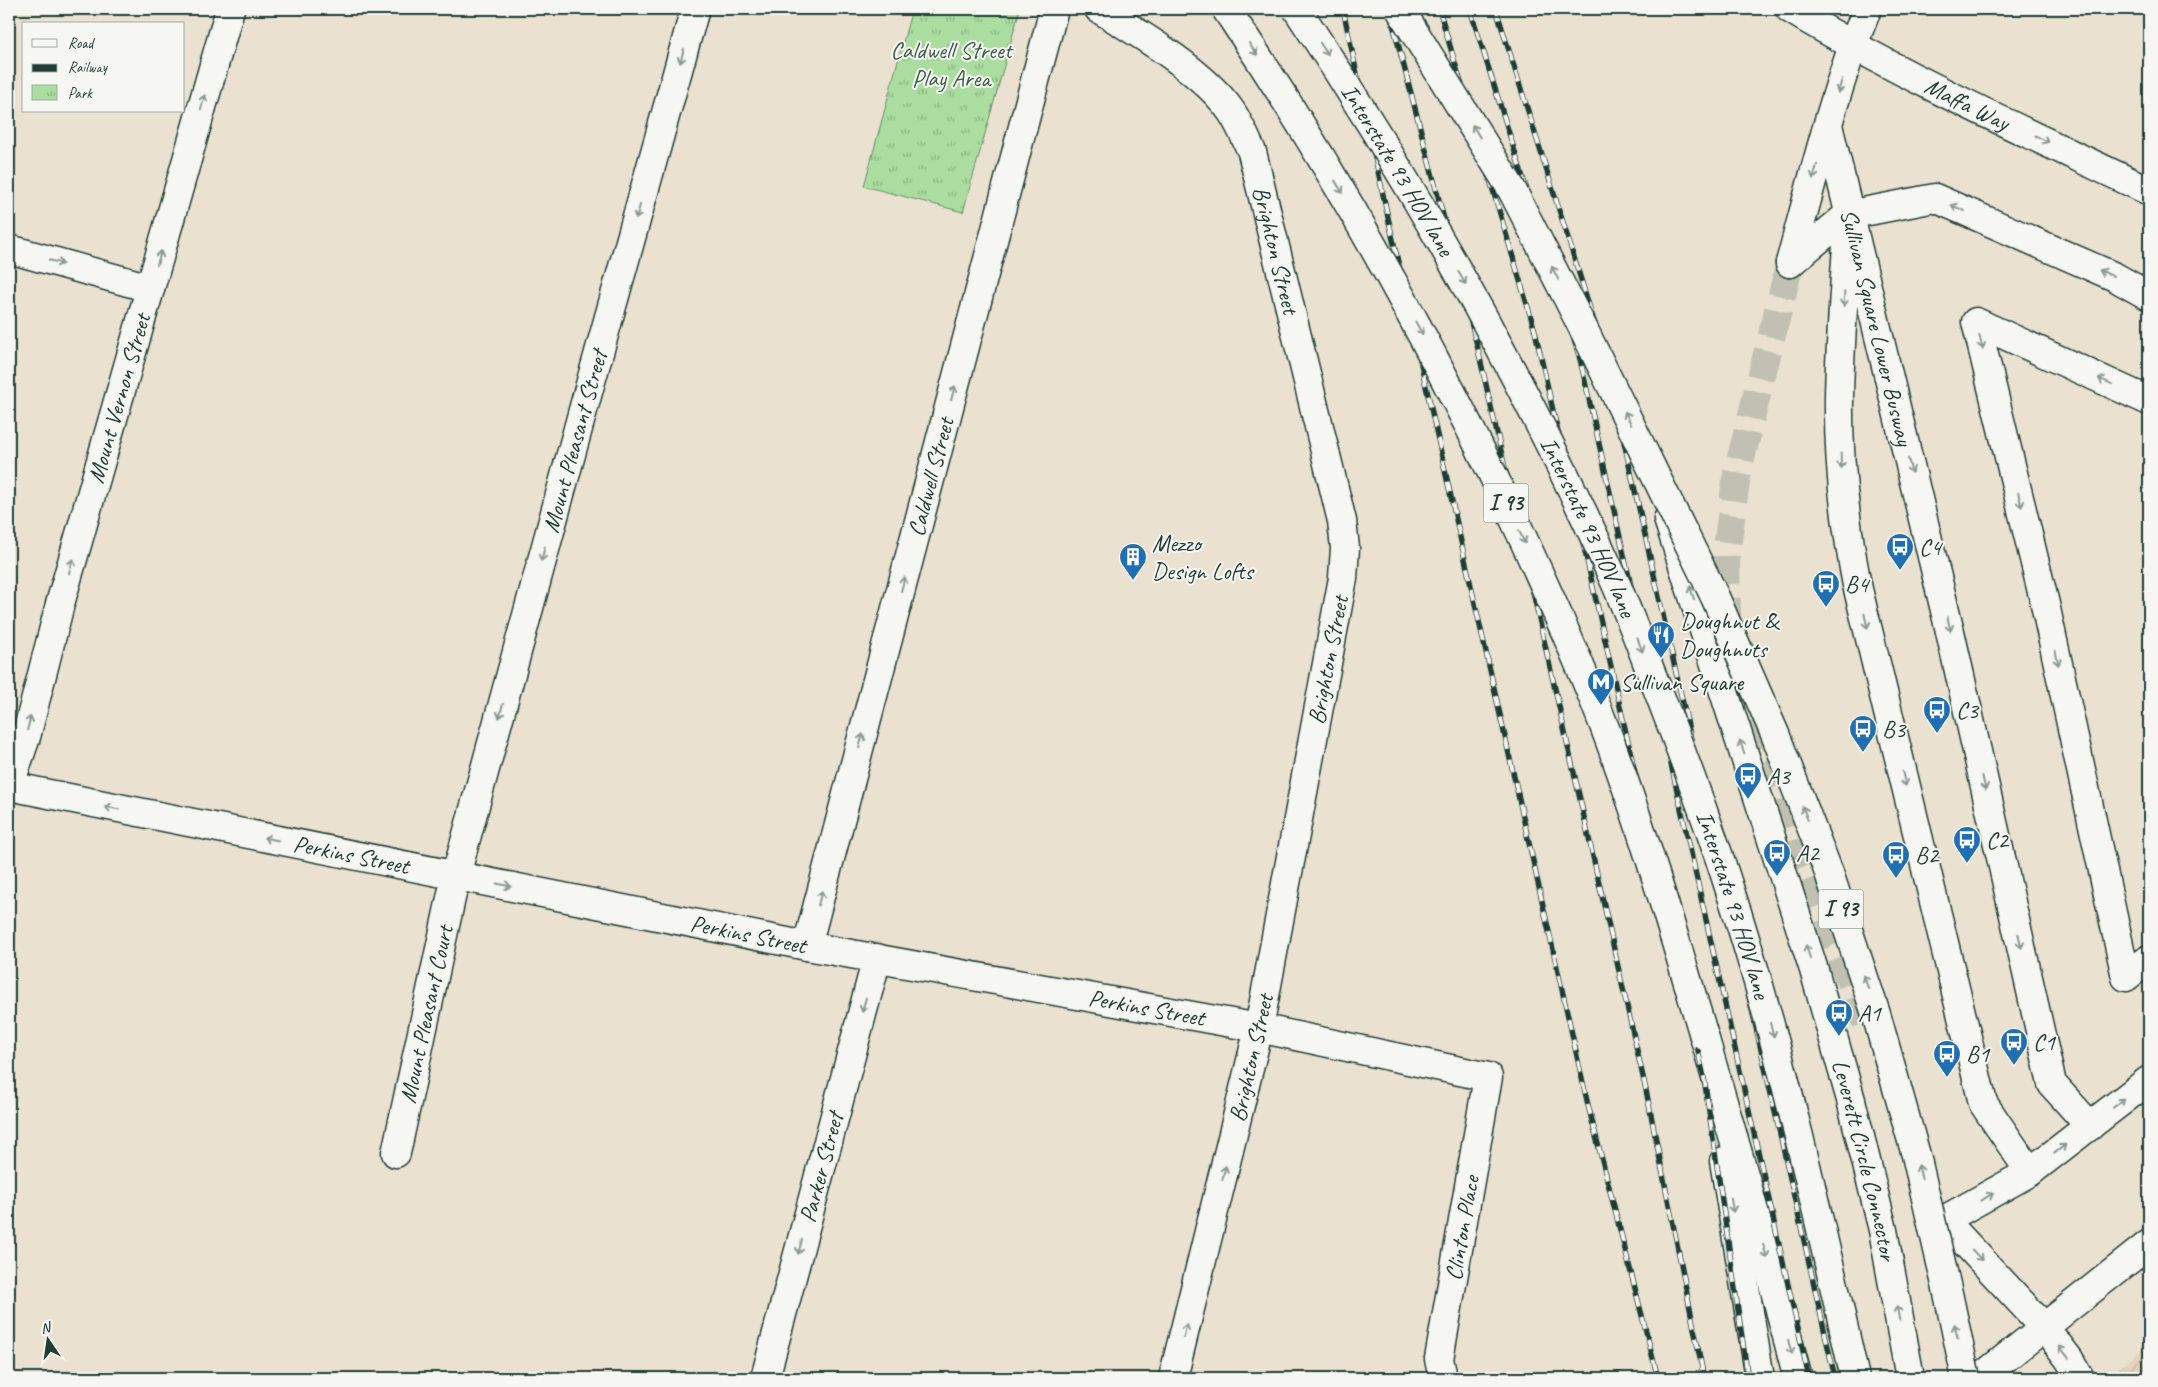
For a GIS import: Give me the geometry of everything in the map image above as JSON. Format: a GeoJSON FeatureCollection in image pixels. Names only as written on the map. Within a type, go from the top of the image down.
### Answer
{"type":"FeatureCollection","features":[{"type":"Feature","properties":{"kind":"main road","name":"Mount Vernon Street"},"geometry":{"type":"LineString","coordinates":[[9,787],[26,737],[60,604],[230,9]]}},
{"type":"Feature","properties":{"kind":"main road","name":"Mount Pleasant Street"},"geometry":{"type":"LineString","coordinates":[[456,875],[695,9]]}},
{"type":"Feature","properties":{"kind":"main road","name":"Caldwell Street"},"geometry":{"type":"LineString","coordinates":[[807,946],[1054,9]]}},
{"type":"Feature","properties":{"kind":"main road","name":"Brighton Street"},"geometry":{"type":"LineString","coordinates":[[1100,9],[1146,38],[1208,85],[1232,112],[1252,152],[1342,521],[1345,548],[1343,578],[1259,1028],[1173,1378]]}},
{"type":"Feature","properties":{"kind":"main road","name":"I 93"},"geometry":{"type":"LineString","coordinates":[[1226,9],[1274,80],[1352,207],[1426,341],[1493,474],[1556,608],[1616,757],[1662,894],[1747,1185],[1798,1378]]}},
{"type":"Feature","properties":{"kind":"main road","name":"Interstate 93 HOV lane"},"geometry":{"type":"LineString","coordinates":[[1297,9],[1402,176],[1482,312],[1552,450],[1617,586],[1674,731],[1720,859],[1771,1023],[1808,1168],[1855,1378]]}},
{"type":"Feature","properties":{"kind":"main road","name":"I 93"},"geometry":{"type":"LineString","coordinates":[[1400,9],[1511,188],[1583,328],[1723,615],[1775,734],[1829,873],[1876,1014],[1916,1155],[1966,1378]]}},
{"type":"Feature","properties":{"kind":"main road","name":"Maffa Way"},"geometry":{"type":"LineString","coordinates":[[1790,9],[1852,46],[2149,191]]}},
{"type":"Feature","properties":{"kind":"main road"},"geometry":{"type":"LineString","coordinates":[[1867,9],[1852,46],[1828,125],[1790,263],[1848,215],[1935,198],[2114,277],[2149,296]]}},
{"type":"Feature","properties":{"kind":"main road"},"geometry":{"type":"LineString","coordinates":[[1828,125],[1848,215]]}},
{"type":"Feature","properties":{"kind":"main road","name":"Sullivan Square Lower Busway"},"geometry":{"type":"LineString","coordinates":[[1848,215],[1949,627],[2052,1084],[2090,1126]]}},
{"type":"Feature","properties":{"kind":"main road","name":"Sullivan Square Lower Busway"},"geometry":{"type":"LineString","coordinates":[[1848,215],[1839,397],[1842,482],[1847,534],[1983,1103],[2030,1172]]}},
{"type":"Feature","properties":{"kind":"main road"},"geometry":{"type":"LineString","coordinates":[[9,249],[150,288]]}},
{"type":"Feature","properties":{"kind":"main road"},"geometry":{"type":"LineString","coordinates":[[2149,401],[1976,322],[2045,604],[2126,977],[2149,959]]}},
{"type":"Feature","properties":{"kind":"main road","name":"Leverett Circle Connector"},"geometry":{"type":"LineString","coordinates":[[1649,462],[1814,970],[1851,1100],[1883,1230],[1910,1378]]}},
{"type":"Feature","properties":{"kind":"main road","name":"Perkins Street"},"geometry":{"type":"LineString","coordinates":[[9,787],[807,946],[1259,1028],[1488,1078]]}},
{"type":"Feature","properties":{"kind":"main road","name":"Mount Pleasant Court"},"geometry":{"type":"LineString","coordinates":[[396,1153],[456,875]]}},
{"type":"Feature","properties":{"kind":"main road","name":"Parker Street"},"geometry":{"type":"LineString","coordinates":[[765,1378],[877,958]]}},
{"type":"Feature","properties":{"kind":"main road"},"geometry":{"type":"LineString","coordinates":[[1704,1036],[1760,1378]]}},
{"type":"Feature","properties":{"kind":"main road","name":"Clinton Place"},"geometry":{"type":"LineString","coordinates":[[1443,1378],[1439,1359],[1488,1078]]}},
{"type":"Feature","properties":{"kind":"main road"},"geometry":{"type":"LineString","coordinates":[[2080,1378],[2069,1359],[2045,1328],[1944,1220],[2030,1172],[2149,1080]]}},
{"type":"Feature","properties":{"kind":"main road"},"geometry":{"type":"LineString","coordinates":[[1980,1378],[2149,1244]]}},
{"type":"Feature","properties":{"kind":"shaded area"},"geometry":{"type":"Polygon","coordinates":[[[2149,1344],[2149,1378],[2112,1378],[2112,1374],[2149,1344]]]}},
{"type":"Feature","properties":{"kind":"green space","name":"Caldwell Street Play Area"},"geometry":{"type":"Polygon","coordinates":[[[912,9],[1020,9],[963,212],[864,186],[912,9]]]}},
{"type":"Feature","properties":{"kind":"tunnel"},"geometry":{"type":"LineString","coordinates":[[1727,626],[1726,554],[1737,474],[1790,263]]}},
{"type":"Feature","properties":{"kind":"tunnel"},"geometry":{"type":"LineString","coordinates":[[1756,720],[1814,892],[1869,1029]]}},
{"type":"Feature","properties":{"kind":"railway"},"geometry":{"type":"LineString","coordinates":[[1343,9],[1387,213],[1588,1105],[1658,1378]]}},
{"type":"Feature","properties":{"kind":"railway"},"geometry":{"type":"LineString","coordinates":[[1389,9],[1477,345],[1646,1090],[1704,1378]]}},
{"type":"Feature","properties":{"kind":"railway"},"geometry":{"type":"LineString","coordinates":[[1439,9],[1535,331],[1704,1077],[1748,1378]]}},
{"type":"Feature","properties":{"kind":"railway"},"geometry":{"type":"LineString","coordinates":[[1470,9],[1580,359],[1809,1378]]}},
{"type":"Feature","properties":{"kind":"railway"},"geometry":{"type":"LineString","coordinates":[[1496,9],[1604,353],[1835,1378]]}},
{"type":"Feature","properties":{"kind":"place","name":"C4"},"geometry":{"type":"Point","coordinates":[1900,571]}},
{"type":"Feature","properties":{"kind":"place","name":"Mezzo Design Lofts"},"geometry":{"type":"Point","coordinates":[1133,581]}},
{"type":"Feature","properties":{"kind":"place","name":"B4"},"geometry":{"type":"Point","coordinates":[1826,608]}},
{"type":"Feature","properties":{"kind":"place","name":"Doughnut & Doughnuts"},"geometry":{"type":"Point","coordinates":[1661,659]}},
{"type":"Feature","properties":{"kind":"place","name":"Sullivan Square"},"geometry":{"type":"Point","coordinates":[1601,706]}},
{"type":"Feature","properties":{"kind":"place","name":"C3"},"geometry":{"type":"Point","coordinates":[1937,734]}},
{"type":"Feature","properties":{"kind":"place","name":"B3"},"geometry":{"type":"Point","coordinates":[1863,753]}},
{"type":"Feature","properties":{"kind":"place","name":"A3"},"geometry":{"type":"Point","coordinates":[1748,800]}},
{"type":"Feature","properties":{"kind":"place","name":"C2"},"geometry":{"type":"Point","coordinates":[1967,864]}},
{"type":"Feature","properties":{"kind":"place","name":"A2"},"geometry":{"type":"Point","coordinates":[1777,877]}},
{"type":"Feature","properties":{"kind":"place","name":"B2"},"geometry":{"type":"Point","coordinates":[1896,879]}},
{"type":"Feature","properties":{"kind":"place","name":"A1"},"geometry":{"type":"Point","coordinates":[1839,1037]}},
{"type":"Feature","properties":{"kind":"place","name":"C1"},"geometry":{"type":"Point","coordinates":[2014,1066]}},
{"type":"Feature","properties":{"kind":"place","name":"B1"},"geometry":{"type":"Point","coordinates":[1947,1078]}}]}
